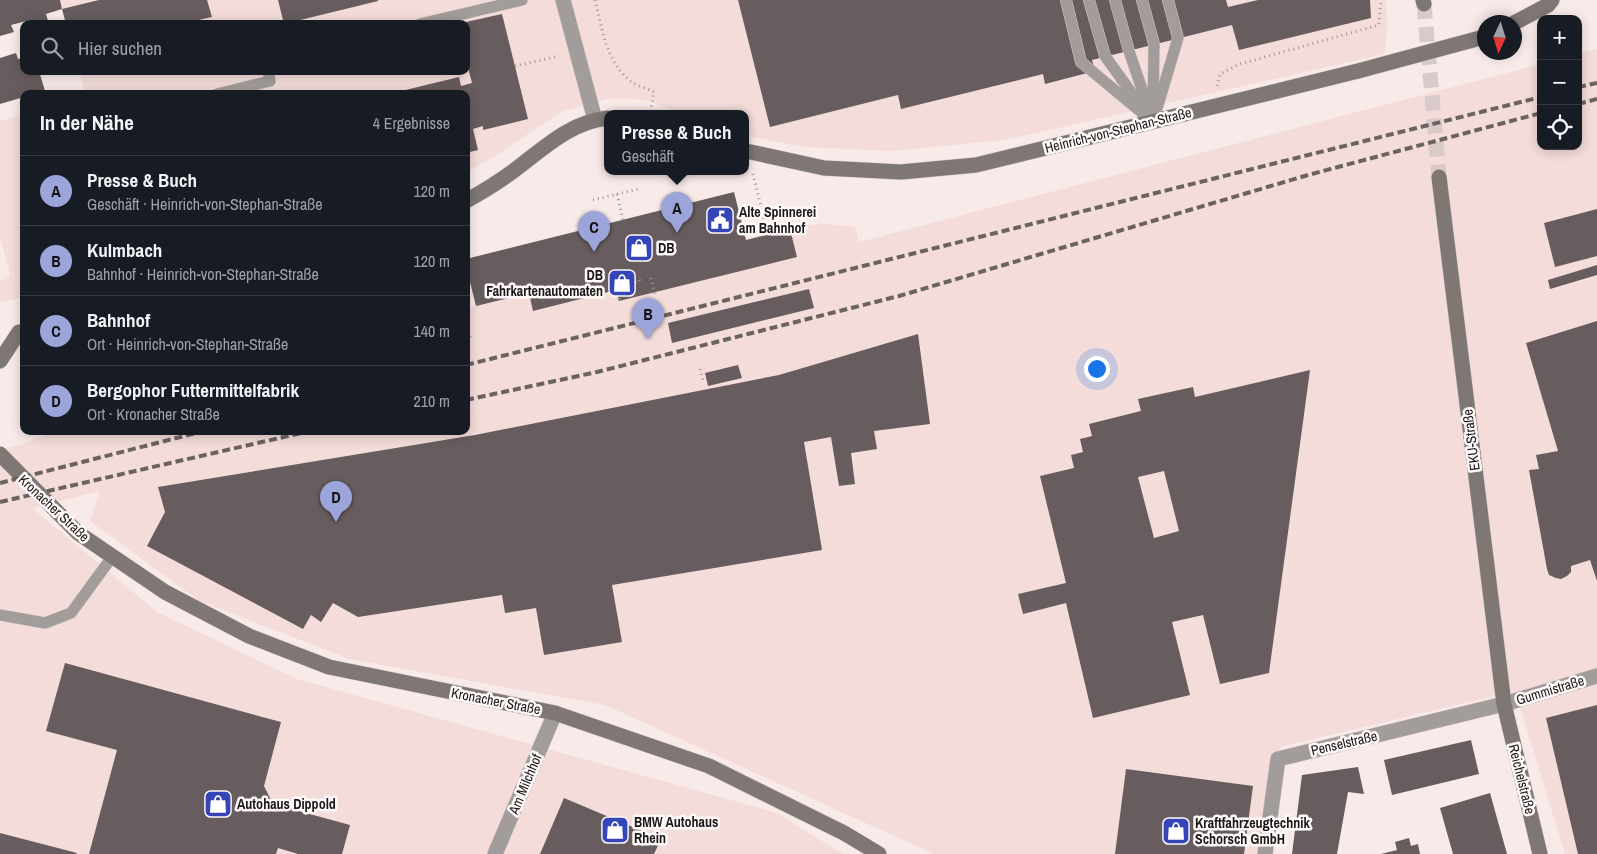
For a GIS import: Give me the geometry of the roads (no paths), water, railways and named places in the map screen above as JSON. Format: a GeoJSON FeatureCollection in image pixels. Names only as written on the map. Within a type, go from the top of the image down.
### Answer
{"type":"FeatureCollection","features":[{"type":"Feature","properties":{"kind":"street"},"geometry":{"type":"LineString","coordinates":[[470,199],[511,173],[575,126],[602,119],[577,52],[563,0]]}},
{"type":"Feature","properties":{"kind":"street"},"geometry":{"type":"LineString","coordinates":[[1522,19],[1548,6],[1552,0]]}},
{"type":"Feature","properties":{"kind":"street","name":"Heinrich-von-Stephan-Straße"},"geometry":{"type":"LineString","coordinates":[[749,153],[824,168],[901,172],[976,165],[1358,71],[1477,39]]}},
{"type":"Feature","properties":{"kind":"street","name":"EKU-Straße"},"geometry":{"type":"LineString","coordinates":[[1439,177],[1504,704]]}},
{"type":"Feature","properties":{"kind":"street"},"geometry":{"type":"LineString","coordinates":[[0,335],[20,331]]}},
{"type":"Feature","properties":{"kind":"street"},"geometry":{"type":"LineString","coordinates":[[0,361],[20,332]]}},
{"type":"Feature","properties":{"kind":"street","name":"Kronacher Straße"},"geometry":{"type":"LineString","coordinates":[[0,454],[78,533],[165,592],[249,636],[329,667],[555,713],[709,766],[844,833],[879,854]]}},
{"type":"Feature","properties":{"kind":"street","name":"Gummistraße"},"geometry":{"type":"LineString","coordinates":[[1504,704],[1597,676]]}},
{"type":"Feature","properties":{"kind":"street","name":"Penselstraße"},"geometry":{"type":"LineString","coordinates":[[1266,854],[1278,759],[1504,704]]}},
{"type":"Feature","properties":{"kind":"street","name":"Reichelstraße"},"geometry":{"type":"LineString","coordinates":[[1504,704],[1540,854]]}},
{"type":"Feature","properties":{"kind":"street","name":"Am Milchhof"},"geometry":{"type":"LineString","coordinates":[[495,854],[555,713]]}},
{"type":"Feature","properties":{"kind":"lane"},"geometry":{"type":"LineString","coordinates":[[437,20],[522,0]]}},
{"type":"Feature","properties":{"kind":"lane"},"geometry":{"type":"LineString","coordinates":[[1066,0],[1082,62],[1153,122]]}},
{"type":"Feature","properties":{"kind":"lane"},"geometry":{"type":"LineString","coordinates":[[1089,0],[1105,56],[1153,122]]}},
{"type":"Feature","properties":{"kind":"lane"},"geometry":{"type":"LineString","coordinates":[[1115,0],[1129,51],[1153,122]]}},
{"type":"Feature","properties":{"kind":"lane"},"geometry":{"type":"LineString","coordinates":[[1142,0],[1154,44],[1153,122]]}},
{"type":"Feature","properties":{"kind":"lane"},"geometry":{"type":"LineString","coordinates":[[1153,122],[1178,38],[1168,0]]}},
{"type":"Feature","properties":{"kind":"lane"},"geometry":{"type":"LineString","coordinates":[[233,90],[270,81],[269,75]]}},
{"type":"Feature","properties":{"kind":"lane"},"geometry":{"type":"LineString","coordinates":[[0,615],[45,623],[71,613],[112,557]]}},
{"type":"Feature","properties":{"kind":"tunnel"},"geometry":{"type":"LineString","coordinates":[[1424,4],[1439,177]]}},
{"type":"Feature","properties":{"kind":"railway"},"geometry":{"type":"LineString","coordinates":[[1582,86],[1597,83]]}},
{"type":"Feature","properties":{"kind":"railway"},"geometry":{"type":"LineString","coordinates":[[470,364],[1537,98]]}},
{"type":"Feature","properties":{"kind":"railway"},"geometry":{"type":"LineString","coordinates":[[1582,103],[1597,99]]}},
{"type":"Feature","properties":{"kind":"railway"},"geometry":{"type":"LineString","coordinates":[[470,399],[597,372],[899,296],[1308,175],[1537,114]]}},
{"type":"Feature","properties":{"kind":"railway"},"geometry":{"type":"LineString","coordinates":[[0,483],[188,435]]}},
{"type":"Feature","properties":{"kind":"railway"},"geometry":{"type":"LineString","coordinates":[[0,502],[293,435]]}},
{"type":"Feature","properties":{"kind":"place","name":"Alte Spinnerei am Bahnhof"},"geometry":{"type":"Point","coordinates":[720,220]}},
{"type":"Feature","properties":{"kind":"place","name":"Presse & Buch"},"geometry":{"type":"Point","coordinates":[677,233]}},
{"type":"Feature","properties":{"kind":"place","name":"DB"},"geometry":{"type":"Point","coordinates":[639,248]}},
{"type":"Feature","properties":{"kind":"place","name":"Bahnhof"},"geometry":{"type":"Point","coordinates":[594,252]}},
{"type":"Feature","properties":{"kind":"place","name":"DB Fahrkartenautomaten"},"geometry":{"type":"Point","coordinates":[622,283]}},
{"type":"Feature","properties":{"kind":"place","name":"Kulmbach"},"geometry":{"type":"Point","coordinates":[648,339]}},
{"type":"Feature","properties":{"kind":"place","name":"Bergophor Futtermittelfabrik"},"geometry":{"type":"Point","coordinates":[336,522]}},
{"type":"Feature","properties":{"kind":"place","name":"Autohaus Dippold"},"geometry":{"type":"Point","coordinates":[218,804]}},
{"type":"Feature","properties":{"kind":"place","name":"BMW Autohaus Rhein"},"geometry":{"type":"Point","coordinates":[615,830]}},
{"type":"Feature","properties":{"kind":"place","name":"Kraftfahrzeugtechnik Schorsch GmbH"},"geometry":{"type":"Point","coordinates":[1176,831]}}]}
